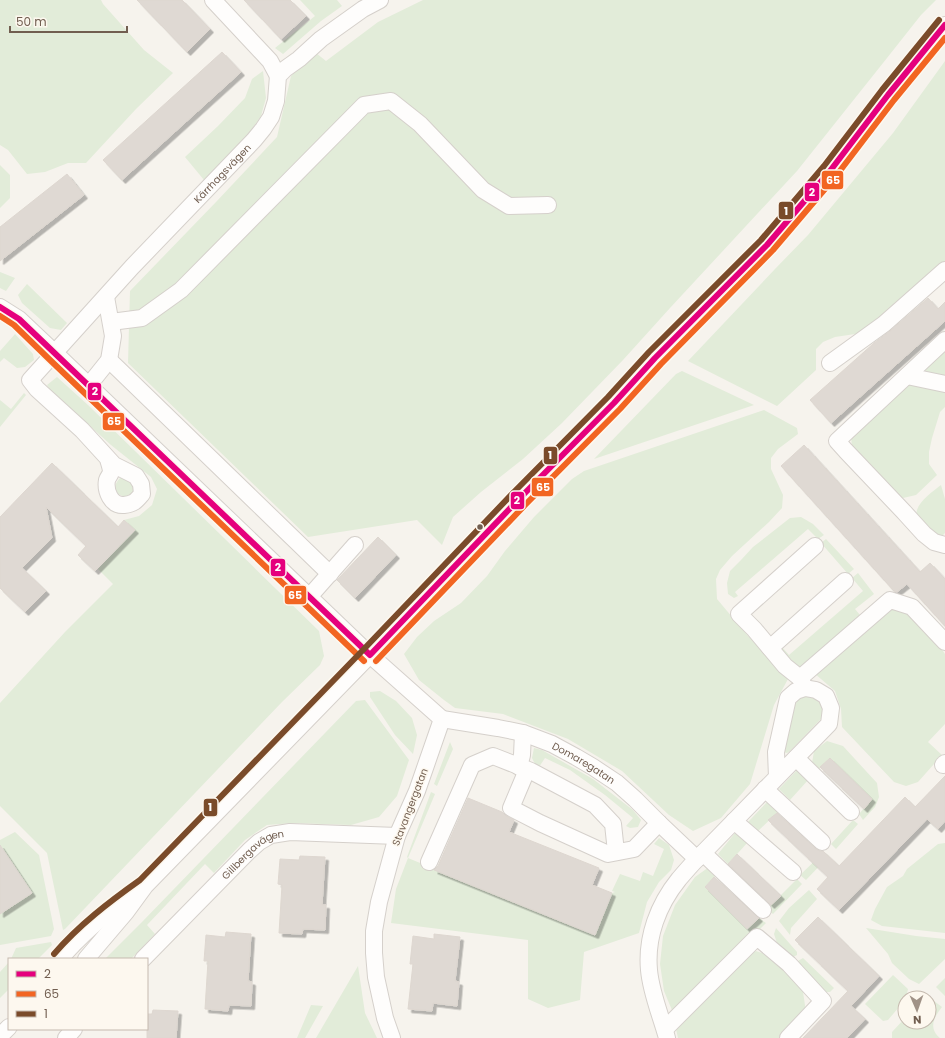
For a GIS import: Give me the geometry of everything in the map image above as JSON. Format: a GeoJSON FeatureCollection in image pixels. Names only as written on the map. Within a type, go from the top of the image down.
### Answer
{"type":"FeatureCollection","features":[{"type":"Feature","properties":{"kind":"street"},"geometry":{"type":"LineString","coordinates":[[213,0],[270,61],[278,76],[321,39],[363,9],[380,0]]}},
{"type":"Feature","properties":{"kind":"street"},"geometry":{"type":"LineString","coordinates":[[87,958],[126,912],[145,886],[370,655],[655,358],[767,245],[830,171],[945,25]]}},
{"type":"Feature","properties":{"kind":"street","name":"Kärrhagsvägen"},"geometry":{"type":"LineString","coordinates":[[108,459],[82,430],[37,389],[30,380],[132,267],[263,129],[271,116],[276,102],[278,76]]}},
{"type":"Feature","properties":{"kind":"street"},"geometry":{"type":"LineString","coordinates":[[111,322],[142,318],[181,290],[364,105],[392,101],[420,124],[483,190],[509,206],[548,205]]}},
{"type":"Feature","properties":{"kind":"street"},"geometry":{"type":"LineString","coordinates":[[830,363],[884,324],[945,270]]}},
{"type":"Feature","properties":{"kind":"street"},"geometry":{"type":"LineString","coordinates":[[90,385],[110,360],[113,336],[106,297]]}},
{"type":"Feature","properties":{"kind":"street"},"geometry":{"type":"LineString","coordinates":[[0,307],[18,319],[55,352],[370,655],[442,719]]}},
{"type":"Feature","properties":{"kind":"street"},"geometry":{"type":"LineString","coordinates":[[945,340],[837,441],[924,534],[934,542],[945,544]]}},
{"type":"Feature","properties":{"kind":"street"},"geometry":{"type":"LineString","coordinates":[[110,360],[330,574]]}},
{"type":"Feature","properties":{"kind":"street"},"geometry":{"type":"LineString","coordinates":[[907,376],[945,384]]}},
{"type":"Feature","properties":{"kind":"street"},"geometry":{"type":"LineString","coordinates":[[309,597],[355,545]]}},
{"type":"Feature","properties":{"kind":"street"},"geometry":{"type":"LineString","coordinates":[[788,1038],[823,1001],[789,964],[757,936],[666,1033],[653,992],[649,971],[649,951],[657,915],[679,879],[829,724],[831,708],[826,696],[802,683],[739,614],[815,546]]}},
{"type":"Feature","properties":{"kind":"street"},"geometry":{"type":"LineString","coordinates":[[770,648],[845,581]]}},
{"type":"Feature","properties":{"kind":"street"},"geometry":{"type":"LineString","coordinates":[[777,778],[776,752],[788,698],[890,600],[912,607],[945,642]]}},
{"type":"Feature","properties":{"kind":"street","name":"Domaregatan"},"geometry":{"type":"LineString","coordinates":[[442,719],[523,733],[552,744],[593,767],[617,783],[659,824],[700,856],[763,910]]}},
{"type":"Feature","properties":{"kind":"street","name":"Stavangergatan"},"geometry":{"type":"LineString","coordinates":[[392,1038],[385,1018],[376,977],[374,931],[379,902],[397,836],[417,791],[442,719]]}},
{"type":"Feature","properties":{"kind":"street"},"geometry":{"type":"LineString","coordinates":[[523,733],[523,768],[511,808],[608,854],[634,849],[659,824]]}},
{"type":"Feature","properties":{"kind":"street"},"geometry":{"type":"LineString","coordinates":[[429,862],[472,765],[493,756],[523,768],[595,805],[613,824],[616,852]]}},
{"type":"Feature","properties":{"kind":"street"},"geometry":{"type":"LineString","coordinates":[[796,758],[851,812]]}},
{"type":"Feature","properties":{"kind":"street"},"geometry":{"type":"LineString","coordinates":[[765,789],[822,842]]}},
{"type":"Feature","properties":{"kind":"street"},"geometry":{"type":"LineString","coordinates":[[734,821],[793,872]]}},
{"type":"Feature","properties":{"kind":"street","name":"Gillbergavägen"},"geometry":{"type":"LineString","coordinates":[[145,958],[249,851],[259,842],[271,835],[290,832],[397,836]]}},
{"type":"Feature","properties":{"kind":"street"},"geometry":{"type":"LineString","coordinates":[[61,958],[70,947],[116,906],[145,886]]}},
{"type":"Feature","properties":{"kind":"street"},"geometry":{"type":"LineString","coordinates":[[0,1036],[8,1028]]}},
{"type":"Feature","properties":{"kind":"street"},"geometry":{"type":"LineString","coordinates":[[66,1038],[73,1030]]}},
{"type":"Feature","properties":{"kind":"green space"},"geometry":{"type":"Polygon","coordinates":[[[0,0],[101,0],[144,50],[173,73],[136,109],[86,163],[68,163],[45,172],[27,174],[8,150],[0,145],[0,0]]]}},
{"type":"Feature","properties":{"kind":"green space"},"geometry":{"type":"Polygon","coordinates":[[[300,0],[337,0],[342,6],[321,21],[283,54],[275,48],[315,16],[300,0]]]}},
{"type":"Feature","properties":{"kind":"green space"},"geometry":{"type":"Polygon","coordinates":[[[423,0],[936,0],[921,15],[797,171],[623,360],[562,423],[523,459],[481,492],[453,517],[442,545],[417,520],[308,537],[128,363],[130,291],[277,137],[291,76],[316,53],[326,61],[378,22],[423,0]]]}},
{"type":"Feature","properties":{"kind":"green space"},"geometry":{"type":"Polygon","coordinates":[[[945,61],[945,265],[862,333],[835,337],[823,342],[816,349],[816,370],[777,406],[688,361],[808,235],[893,133],[945,61]]]}},
{"type":"Feature","properties":{"kind":"green space"},"geometry":{"type":"Polygon","coordinates":[[[263,71],[266,98],[261,116],[248,135],[204,180],[185,157],[245,98],[252,79],[263,71]]]}},
{"type":"Feature","properties":{"kind":"green space"},"geometry":{"type":"Polygon","coordinates":[[[0,165],[10,175],[10,198],[0,208],[0,165]]]}},
{"type":"Feature","properties":{"kind":"green space"},"geometry":{"type":"Polygon","coordinates":[[[0,272],[15,278],[6,291],[0,288],[0,272]]]}},
{"type":"Feature","properties":{"kind":"green space"},"geometry":{"type":"Polygon","coordinates":[[[27,284],[67,323],[61,330],[50,328],[22,303],[18,295],[27,284]]]}},
{"type":"Feature","properties":{"kind":"green space"},"geometry":{"type":"Polygon","coordinates":[[[15,334],[33,354],[34,360],[25,367],[17,368],[4,358],[0,362],[0,351],[15,334]]]}},
{"type":"Feature","properties":{"kind":"green space"},"geometry":{"type":"Polygon","coordinates":[[[945,345],[945,378],[922,373],[945,345]]]}},
{"type":"Feature","properties":{"kind":"green space"},"geometry":{"type":"Polygon","coordinates":[[[682,371],[754,405],[594,459],[676,374],[682,371]]]}},
{"type":"Feature","properties":{"kind":"green space"},"geometry":{"type":"Polygon","coordinates":[[[57,377],[88,405],[319,631],[324,656],[320,665],[282,702],[63,930],[47,853],[0,806],[0,703],[65,632],[113,584],[98,569],[134,530],[124,520],[139,516],[152,505],[157,489],[151,477],[111,445],[51,391],[47,385],[57,377]]]}},
{"type":"Feature","properties":{"kind":"green space"},"geometry":{"type":"Polygon","coordinates":[[[907,382],[945,387],[945,407],[940,412],[929,452],[929,464],[937,475],[916,495],[903,498],[892,492],[852,448],[851,436],[907,382]]]}},
{"type":"Feature","properties":{"kind":"green space"},"geometry":{"type":"Polygon","coordinates":[[[24,393],[26,395],[0,427],[0,400],[11,409],[24,393]]]}},
{"type":"Feature","properties":{"kind":"green space"},"geometry":{"type":"Polygon","coordinates":[[[764,410],[797,428],[798,434],[778,449],[771,458],[771,469],[783,495],[782,508],[732,556],[720,570],[716,579],[717,599],[748,636],[778,666],[788,679],[774,705],[750,784],[721,818],[693,831],[669,815],[622,771],[568,739],[503,714],[455,708],[419,680],[404,654],[417,637],[434,621],[461,603],[487,576],[505,551],[534,517],[572,479],[584,471],[764,410]]]}},
{"type":"Feature","properties":{"kind":"green space"},"geometry":{"type":"Polygon","coordinates":[[[125,477],[134,484],[134,493],[128,497],[117,493],[115,488],[117,481],[120,478],[125,477]]]}},
{"type":"Feature","properties":{"kind":"green space"},"geometry":{"type":"Polygon","coordinates":[[[941,485],[945,499],[945,533],[943,535],[931,535],[919,521],[917,512],[920,503],[941,485]]]}},
{"type":"Feature","properties":{"kind":"green space"},"geometry":{"type":"Polygon","coordinates":[[[801,517],[813,524],[824,535],[818,539],[808,529],[735,592],[738,596],[734,598],[728,594],[727,583],[730,571],[753,547],[790,518],[801,517]]]}},
{"type":"Feature","properties":{"kind":"green space"},"geometry":{"type":"Polygon","coordinates":[[[826,539],[854,569],[848,574],[821,543],[826,539]]]}},
{"type":"Feature","properties":{"kind":"green space"},"geometry":{"type":"Polygon","coordinates":[[[858,573],[874,594],[855,609],[860,615],[798,670],[782,655],[781,646],[789,655],[863,591],[852,578],[858,573]]]}},
{"type":"Feature","properties":{"kind":"green space"},"geometry":{"type":"Polygon","coordinates":[[[887,607],[906,610],[930,633],[945,654],[945,724],[928,742],[942,755],[918,782],[906,786],[894,782],[842,727],[841,709],[835,691],[814,673],[887,607]]]}},
{"type":"Feature","properties":{"kind":"green space"},"geometry":{"type":"Polygon","coordinates":[[[380,691],[396,701],[412,718],[417,735],[413,754],[395,735],[370,697],[370,692],[380,691]]]}},
{"type":"Feature","properties":{"kind":"green space"},"geometry":{"type":"Polygon","coordinates":[[[807,695],[816,697],[819,700],[823,708],[822,717],[790,751],[787,753],[783,752],[782,748],[794,706],[800,697],[807,695]]]}},
{"type":"Feature","properties":{"kind":"green space"},"geometry":{"type":"Polygon","coordinates":[[[365,700],[409,760],[397,796],[379,817],[351,825],[294,823],[267,825],[245,840],[214,873],[205,864],[147,925],[155,934],[132,958],[106,958],[142,922],[356,701],[365,700]]]}},
{"type":"Feature","properties":{"kind":"green space"},"geometry":{"type":"Polygon","coordinates":[[[827,741],[843,746],[877,783],[879,797],[875,807],[863,820],[859,814],[872,799],[830,758],[819,769],[812,763],[814,751],[827,741]]]}},
{"type":"Feature","properties":{"kind":"green space"},"geometry":{"type":"Polygon","coordinates":[[[450,742],[453,749],[437,786],[434,784],[450,742]]]}},
{"type":"Feature","properties":{"kind":"green space"},"geometry":{"type":"Polygon","coordinates":[[[534,748],[542,750],[593,779],[633,810],[641,820],[638,827],[630,828],[626,826],[633,818],[605,795],[570,770],[545,758],[539,767],[536,766],[532,758],[534,748]]]}},
{"type":"Feature","properties":{"kind":"green space"},"geometry":{"type":"Polygon","coordinates":[[[798,769],[809,779],[790,800],[779,789],[798,769]]]}},
{"type":"Feature","properties":{"kind":"green space"},"geometry":{"type":"Polygon","coordinates":[[[431,792],[435,794],[408,858],[407,857],[431,792]]]}},
{"type":"Feature","properties":{"kind":"green space"},"geometry":{"type":"Polygon","coordinates":[[[769,800],[780,810],[757,832],[748,822],[769,800]]]}},
{"type":"Feature","properties":{"kind":"green space"},"geometry":{"type":"Polygon","coordinates":[[[853,820],[858,824],[836,849],[831,844],[853,820]]]}},
{"type":"Feature","properties":{"kind":"green space"},"geometry":{"type":"Polygon","coordinates":[[[15,832],[39,855],[54,929],[51,936],[0,945],[0,914],[32,893],[0,845],[0,840],[15,832]]]}},
{"type":"Feature","properties":{"kind":"green space"},"geometry":{"type":"Polygon","coordinates":[[[735,833],[748,842],[728,864],[718,854],[735,833]]]}},
{"type":"Feature","properties":{"kind":"green space"},"geometry":{"type":"Polygon","coordinates":[[[659,838],[669,845],[674,860],[671,870],[659,882],[647,902],[639,933],[584,952],[580,1000],[548,1008],[528,999],[528,940],[391,923],[396,889],[408,858],[595,935],[612,893],[615,892],[612,891],[620,874],[640,881],[643,872],[653,876],[664,849],[654,844],[659,838]]]}},
{"type":"Feature","properties":{"kind":"green space"},"geometry":{"type":"Polygon","coordinates":[[[945,843],[945,933],[882,926],[871,920],[887,887],[903,876],[907,869],[938,844],[945,843]]]}},
{"type":"Feature","properties":{"kind":"green space"},"geometry":{"type":"Polygon","coordinates":[[[824,852],[829,856],[806,880],[800,875],[824,852]]]}},
{"type":"Feature","properties":{"kind":"green space"},"geometry":{"type":"Polygon","coordinates":[[[709,867],[716,875],[705,887],[747,929],[759,918],[766,923],[674,1015],[664,991],[660,964],[663,936],[675,905],[695,877],[709,867]]]}},
{"type":"Feature","properties":{"kind":"green space"},"geometry":{"type":"Polygon","coordinates":[[[797,879],[802,884],[773,914],[768,910],[771,905],[797,879]]]}},
{"type":"Feature","properties":{"kind":"green space"},"geometry":{"type":"Polygon","coordinates":[[[809,890],[817,899],[791,928],[790,935],[779,921],[789,908],[809,890]]]}},
{"type":"Feature","properties":{"kind":"green space"},"geometry":{"type":"Polygon","coordinates":[[[776,928],[797,952],[797,955],[791,958],[778,946],[774,934],[776,928]]]}},
{"type":"Feature","properties":{"kind":"green space"},"geometry":{"type":"Polygon","coordinates":[[[866,928],[945,939],[945,959],[919,984],[909,979],[892,963],[888,954],[866,928]]]}},
{"type":"Feature","properties":{"kind":"green space"},"geometry":{"type":"Polygon","coordinates":[[[51,942],[52,945],[39,958],[11,958],[16,948],[51,942]]]}},
{"type":"Feature","properties":{"kind":"green space"},"geometry":{"type":"Polygon","coordinates":[[[756,951],[774,957],[802,985],[806,1012],[782,1038],[678,1038],[676,1029],[739,961],[756,951]]]}},
{"type":"Feature","properties":{"kind":"green space"},"geometry":{"type":"Polygon","coordinates":[[[803,958],[834,988],[830,992],[825,992],[798,965],[798,961],[803,958]]]}},
{"type":"Feature","properties":{"kind":"green space"},"geometry":{"type":"Polygon","coordinates":[[[8,963],[8,990],[0,998],[0,972],[8,963]]]}},
{"type":"Feature","properties":{"kind":"green space"},"geometry":{"type":"Polygon","coordinates":[[[358,966],[365,1013],[377,1038],[316,1038],[358,966]]]}},
{"type":"Feature","properties":{"kind":"green space"},"geometry":{"type":"Polygon","coordinates":[[[893,975],[908,989],[897,990],[897,1009],[888,1020],[883,1021],[865,1004],[893,975]]]}},
{"type":"Feature","properties":{"kind":"green space"},"geometry":{"type":"Polygon","coordinates":[[[945,978],[945,996],[936,987],[945,978]]]}},
{"type":"Feature","properties":{"kind":"green space"},"geometry":{"type":"Polygon","coordinates":[[[937,1003],[942,1007],[937,1015],[937,1003]]]}},
{"type":"Feature","properties":{"kind":"green space"},"geometry":{"type":"Polygon","coordinates":[[[311,1005],[323,1006],[305,1038],[297,1038],[311,1005]]]}},
{"type":"Feature","properties":{"kind":"green space"},"geometry":{"type":"Polygon","coordinates":[[[897,1027],[897,1030],[934,1030],[940,1038],[892,1038],[892,1032],[897,1027]]]}},
{"type":"Feature","properties":{"kind":"building"},"geometry":{"type":"Polygon","coordinates":[[[137,0],[182,0],[210,29],[187,52],[137,0]]]}},
{"type":"Feature","properties":{"kind":"building"},"geometry":{"type":"Polygon","coordinates":[[[244,0],[290,0],[306,16],[281,39],[244,0]]]}},
{"type":"Feature","properties":{"kind":"building"},"geometry":{"type":"Polygon","coordinates":[[[222,52],[241,72],[122,180],[103,160],[222,52]]]}},
{"type":"Feature","properties":{"kind":"building"},"geometry":{"type":"Polygon","coordinates":[[[67,174],[84,195],[0,261],[0,227],[67,174]]]}},
{"type":"Feature","properties":{"kind":"building"},"geometry":{"type":"Polygon","coordinates":[[[928,298],[938,309],[945,302],[945,321],[831,423],[810,400],[874,343],[928,298]]]}},
{"type":"Feature","properties":{"kind":"building"},"geometry":{"type":"Polygon","coordinates":[[[804,445],[920,572],[930,563],[945,579],[945,626],[907,584],[897,592],[894,591],[781,466],[804,445]]]}},
{"type":"Feature","properties":{"kind":"building"},"geometry":{"type":"Polygon","coordinates":[[[52,463],[118,527],[124,520],[135,530],[95,571],[78,555],[86,546],[46,507],[52,538],[22,568],[46,591],[25,612],[0,588],[0,517],[52,463]]]}},
{"type":"Feature","properties":{"kind":"building"},"geometry":{"type":"Polygon","coordinates":[[[378,537],[396,555],[355,598],[337,580],[378,537]]]}},
{"type":"Feature","properties":{"kind":"building"},"geometry":{"type":"Polygon","coordinates":[[[830,758],[872,799],[864,809],[820,767],[830,758]]]}},
{"type":"Feature","properties":{"kind":"building"},"geometry":{"type":"Polygon","coordinates":[[[945,776],[945,821],[938,829],[927,819],[839,910],[817,889],[828,877],[768,820],[777,813],[816,849],[823,851],[839,866],[905,797],[915,807],[945,776]]]}},
{"type":"Feature","properties":{"kind":"building"},"geometry":{"type":"Polygon","coordinates":[[[468,798],[502,812],[514,820],[509,832],[599,868],[592,885],[612,893],[595,935],[434,870],[438,866],[468,798]]]}},
{"type":"Feature","properties":{"kind":"building"},"geometry":{"type":"Polygon","coordinates":[[[0,845],[32,893],[0,914],[0,845]]]}},
{"type":"Feature","properties":{"kind":"building"},"geometry":{"type":"Polygon","coordinates":[[[737,854],[781,896],[771,905],[728,864],[737,854]]]}},
{"type":"Feature","properties":{"kind":"building"},"geometry":{"type":"Polygon","coordinates":[[[300,856],[325,857],[322,905],[326,905],[325,930],[303,929],[302,934],[279,933],[282,885],[278,884],[280,859],[299,860],[300,856]]]}},
{"type":"Feature","properties":{"kind":"building"},"geometry":{"type":"Polygon","coordinates":[[[714,877],[759,918],[747,929],[705,887],[714,877]]]}},
{"type":"Feature","properties":{"kind":"building"},"geometry":{"type":"Polygon","coordinates":[[[818,917],[879,976],[851,1006],[865,1019],[847,1038],[803,1038],[848,991],[795,940],[818,917]]]}},
{"type":"Feature","properties":{"kind":"building"},"geometry":{"type":"Polygon","coordinates":[[[226,932],[251,934],[248,981],[252,982],[251,1006],[229,1005],[228,1011],[205,1009],[208,961],[204,961],[206,935],[225,937],[226,932]]]}},
{"type":"Feature","properties":{"kind":"building"},"geometry":{"type":"Polygon","coordinates":[[[434,934],[460,937],[455,981],[459,982],[457,1006],[433,1003],[432,1011],[408,1009],[413,964],[410,964],[413,936],[434,939],[434,934]]]}},
{"type":"Feature","properties":{"kind":"building"},"geometry":{"type":"Polygon","coordinates":[[[153,1010],[178,1011],[176,1038],[147,1038],[148,1014],[152,1014],[153,1010]]]}},
{"type":"Feature","properties":{"kind":"transit line","name":"1"},"geometry":{"type":"LineString","coordinates":[[54,954],[95,914],[140,880],[513,493],[608,397],[649,352],[761,240],[824,166],[882,90],[939,20]]}},
{"type":"Feature","properties":{"kind":"transit line","name":"2"},"geometry":{"type":"LineString","coordinates":[[370,655],[519,499],[614,403],[655,358],[767,245],[830,171],[888,95],[945,25]]}},
{"type":"Feature","properties":{"kind":"transit line","name":"65"},"geometry":{"type":"LineString","coordinates":[[376,661],[525,505],[620,409],[661,364],[773,250],[836,176],[894,100],[945,38]]}},
{"type":"Feature","properties":{"kind":"transit line","name":"2"},"geometry":{"type":"LineString","coordinates":[[0,307],[19,319],[370,655]]}},
{"type":"Feature","properties":{"kind":"transit line","name":"65"},"geometry":{"type":"LineString","coordinates":[[0,316],[14,325],[364,661]]}}]}
